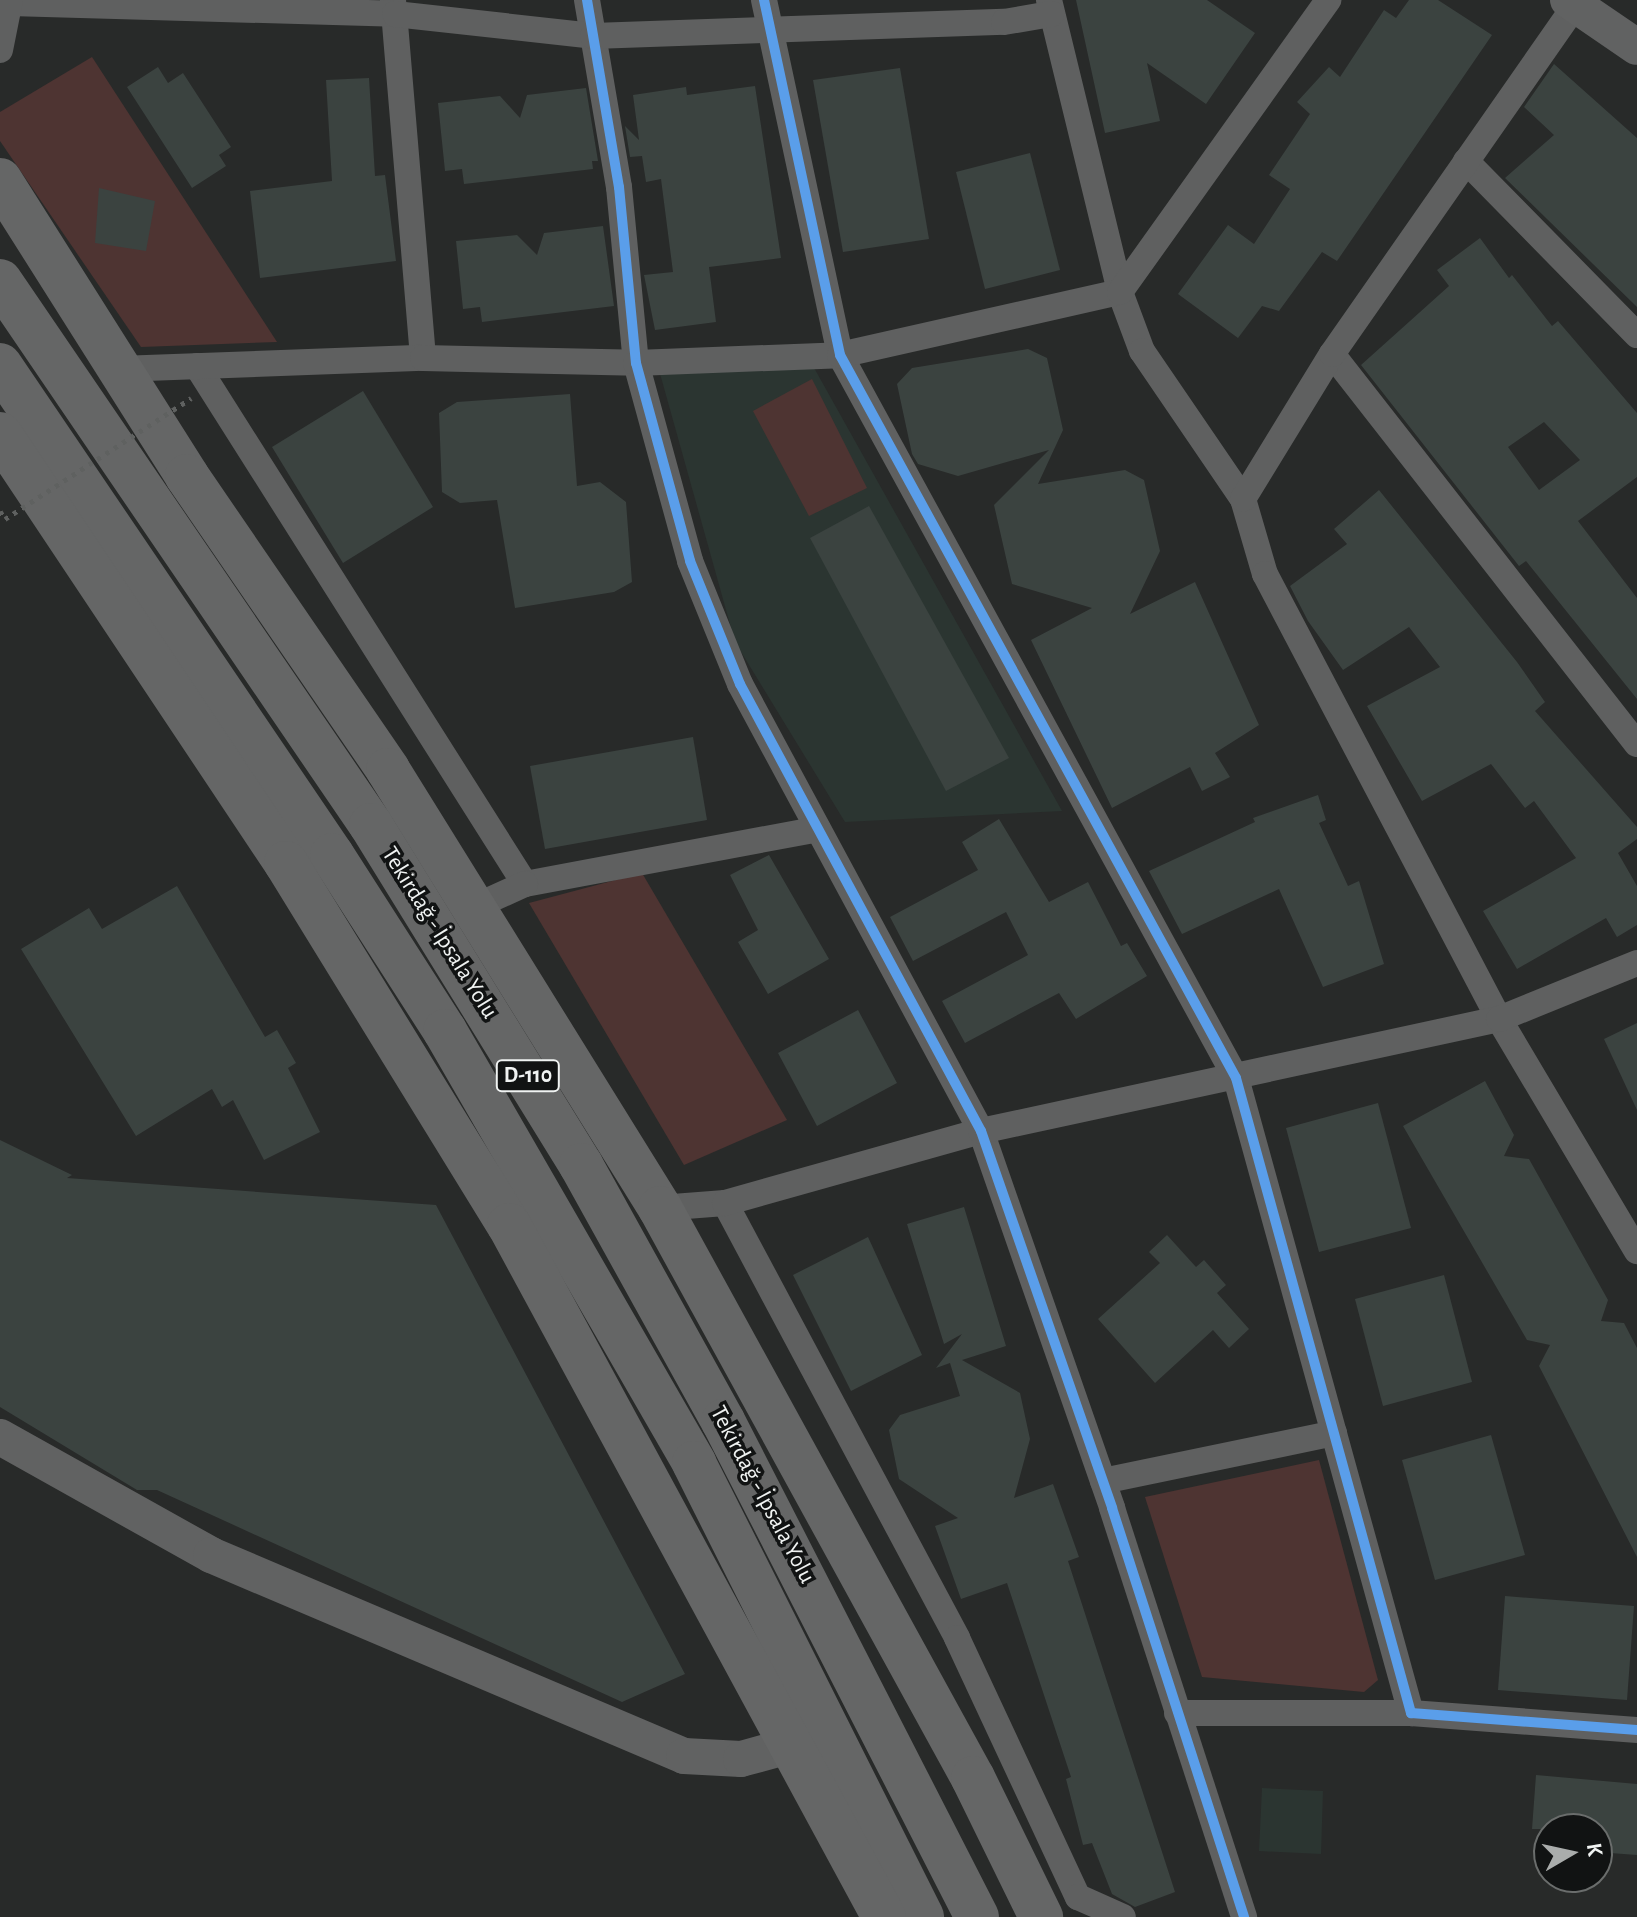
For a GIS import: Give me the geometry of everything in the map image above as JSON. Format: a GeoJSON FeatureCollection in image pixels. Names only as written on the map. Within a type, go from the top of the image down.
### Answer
{"type":"FeatureCollection","features":[{"type":"Feature","properties":{"kind":"highway"},"geometry":{"type":"LineString","coordinates":[[0,180],[119,369],[474,907],[660,1208],[973,1778],[1041,1917]]}},
{"type":"Feature","properties":{"kind":"highway","name":"Tekirdağ - İpsala Yolu"},"geometry":{"type":"LineString","coordinates":[[0,281],[371,825],[573,1152],[723,1421],[977,1917]]}},
{"type":"Feature","properties":{"kind":"highway","name":"Tekirdağ - İpsala Yolu"},"geometry":{"type":"LineString","coordinates":[[0,365],[323,842],[453,1045],[694,1463],[922,1917]]}},
{"type":"Feature","properties":{"kind":"highway"},"geometry":{"type":"LineString","coordinates":[[0,434],[286,863],[509,1225],[789,1746],[857,1917]]}},
{"type":"Feature","properties":{"kind":"highway"},"geometry":{"type":"LineString","coordinates":[[826,1513],[969,1817],[1007,1917]]}},
{"type":"Feature","properties":{"kind":"highway"},"geometry":{"type":"LineString","coordinates":[[789,1746],[817,1785],[884,1917]]}},
{"type":"Feature","properties":{"kind":"street"},"geometry":{"type":"LineString","coordinates":[[587,0],[619,187],[636,363],[690,561],[740,684],[981,1131],[1103,1481],[1244,1917]]}},
{"type":"Feature","properties":{"kind":"street"},"geometry":{"type":"LineString","coordinates":[[764,0],[840,355],[1236,1078],[1411,1713]]}},
{"type":"Feature","properties":{"kind":"street"},"geometry":{"type":"LineString","coordinates":[[119,369],[423,358],[636,363],[840,355],[1120,292],[1328,0]]}},
{"type":"Feature","properties":{"kind":"street"},"geometry":{"type":"LineString","coordinates":[[0,50],[10,1],[394,7],[593,36],[769,33],[1004,22],[1050,7],[1120,292],[1142,351],[1243,499],[1265,574],[1499,1019],[1637,1251]]}},
{"type":"Feature","properties":{"kind":"street"},"geometry":{"type":"LineString","coordinates":[[1243,499],[1332,354],[1572,2],[1637,47]]}},
{"type":"Feature","properties":{"kind":"street"},"geometry":{"type":"LineString","coordinates":[[394,7],[423,358]]}},
{"type":"Feature","properties":{"kind":"street"},"geometry":{"type":"LineString","coordinates":[[1466,161],[1637,335]]}},
{"type":"Feature","properties":{"kind":"street"},"geometry":{"type":"LineString","coordinates":[[1332,354],[1637,744]]}},
{"type":"Feature","properties":{"kind":"street"},"geometry":{"type":"LineString","coordinates":[[197,366],[525,884]]}},
{"type":"Feature","properties":{"kind":"street"},"geometry":{"type":"LineString","coordinates":[[474,907],[525,884],[818,829]]}},
{"type":"Feature","properties":{"kind":"street"},"geometry":{"type":"LineString","coordinates":[[660,1208],[725,1203],[981,1131],[1499,1019],[1637,963]]}},
{"type":"Feature","properties":{"kind":"street"},"geometry":{"type":"LineString","coordinates":[[725,1203],[957,1638],[1078,1897],[1123,1917]]}},
{"type":"Feature","properties":{"kind":"street"},"geometry":{"type":"LineString","coordinates":[[1103,1481],[1334,1433]]}},
{"type":"Feature","properties":{"kind":"street"},"geometry":{"type":"LineString","coordinates":[[0,1437],[211,1555],[684,1756],[741,1759],[789,1746]]}},
{"type":"Feature","properties":{"kind":"street"},"geometry":{"type":"LineString","coordinates":[[1177,1713],[1411,1713],[1637,1730]]}},
{"type":"Feature","properties":{"kind":"path"},"geometry":{"type":"LineString","coordinates":[[0,511],[5,519],[191,398]]}},
{"type":"Feature","properties":{"kind":"shaded area"},"geometry":{"type":"Polygon","coordinates":[[[92,57],[277,342],[141,347],[0,141],[0,112],[92,57]]]}},
{"type":"Feature","properties":{"kind":"shaded area"},"geometry":{"type":"Polygon","coordinates":[[[813,366],[1062,811],[845,822],[735,642],[659,370],[813,366]]]}},
{"type":"Feature","properties":{"kind":"shaded area"},"geometry":{"type":"Polygon","coordinates":[[[812,379],[867,488],[809,516],[753,411],[812,379]]]}},
{"type":"Feature","properties":{"kind":"shaded area"},"geometry":{"type":"Polygon","coordinates":[[[642,873],[787,1120],[684,1165],[529,903],[642,873]]]}},
{"type":"Feature","properties":{"kind":"shaded area"},"geometry":{"type":"Polygon","coordinates":[[[1319,1460],[1378,1680],[1364,1692],[1202,1677],[1145,1497],[1319,1460]]]}},
{"type":"Feature","properties":{"kind":"shaded area"},"geometry":{"type":"Polygon","coordinates":[[[1262,1788],[1323,1791],[1321,1854],[1259,1851],[1262,1788]]]}},
{"type":"Feature","properties":{"kind":"building"},"geometry":{"type":"Polygon","coordinates":[[[1076,0],[1207,0],[1255,33],[1206,104],[1147,63],[1160,121],[1105,133],[1076,0]]]}},
{"type":"Feature","properties":{"kind":"building"},"geometry":{"type":"Polygon","coordinates":[[[1409,0],[1438,0],[1492,35],[1337,261],[1322,252],[1279,311],[1262,306],[1238,338],[1178,294],[1228,225],[1254,244],[1290,189],[1269,175],[1310,114],[1297,102],[1329,67],[1340,77],[1384,10],[1396,18],[1409,0]]]}},
{"type":"Feature","properties":{"kind":"building"},"geometry":{"type":"Polygon","coordinates":[[[1554,64],[1637,138],[1637,307],[1505,178],[1554,135],[1524,107],[1554,64]]]}},
{"type":"Feature","properties":{"kind":"building"},"geometry":{"type":"Polygon","coordinates":[[[158,67],[168,83],[183,73],[231,147],[219,155],[226,166],[192,188],[127,87],[158,67]]]}},
{"type":"Feature","properties":{"kind":"building"},"geometry":{"type":"Polygon","coordinates":[[[900,68],[929,239],[843,252],[813,80],[900,68]]]}},
{"type":"Feature","properties":{"kind":"building"},"geometry":{"type":"Polygon","coordinates":[[[369,78],[375,176],[385,175],[396,261],[260,278],[250,191],[332,181],[326,80],[369,78]]]}},
{"type":"Feature","properties":{"kind":"building"},"geometry":{"type":"Polygon","coordinates":[[[755,86],[781,258],[709,267],[716,322],[655,330],[644,275],[673,272],[661,179],[646,182],[642,156],[630,157],[625,126],[639,140],[633,95],[686,87],[687,95],[755,86]]]}},
{"type":"Feature","properties":{"kind":"building"},"geometry":{"type":"Polygon","coordinates":[[[586,88],[598,161],[592,161],[593,169],[464,184],[462,169],[445,171],[438,103],[500,96],[520,118],[527,95],[586,88]]]}},
{"type":"Feature","properties":{"kind":"building"},"geometry":{"type":"Polygon","coordinates":[[[1030,153],[1060,270],[985,289],[956,172],[1030,153]]]}},
{"type":"Feature","properties":{"kind":"building"},"geometry":{"type":"Polygon","coordinates":[[[99,188],[155,201],[146,251],[95,243],[99,188]]]}},
{"type":"Feature","properties":{"kind":"building"},"geometry":{"type":"Polygon","coordinates":[[[603,226],[614,306],[482,322],[480,307],[463,309],[456,241],[517,235],[537,255],[544,233],[603,226]]]}},
{"type":"Feature","properties":{"kind":"building"},"geometry":{"type":"Polygon","coordinates":[[[1480,238],[1509,278],[1512,275],[1552,326],[1558,321],[1637,413],[1637,477],[1578,521],[1637,598],[1637,699],[1526,561],[1519,566],[1361,365],[1449,286],[1437,270],[1480,238]],[[1544,422],[1508,447],[1539,490],[1580,460],[1544,422]]]}},
{"type":"Feature","properties":{"kind":"building"},"geometry":{"type":"Polygon","coordinates":[[[1028,349],[1047,358],[1063,430],[1038,484],[1125,470],[1144,480],[1160,551],[1130,614],[1195,582],[1259,725],[1215,753],[1230,777],[1202,791],[1190,767],[1112,808],[1031,640],[1092,608],[1012,584],[994,505],[1049,450],[958,476],[918,464],[912,454],[897,384],[912,368],[1028,349]]]}},
{"type":"Feature","properties":{"kind":"building"},"geometry":{"type":"Polygon","coordinates":[[[363,391],[433,507],[343,563],[272,447],[363,391]]]}},
{"type":"Feature","properties":{"kind":"building"},"geometry":{"type":"Polygon","coordinates":[[[570,394],[577,486],[600,482],[626,502],[632,582],[614,592],[515,608],[497,500],[460,503],[442,492],[439,413],[457,402],[570,394]]]}},
{"type":"Feature","properties":{"kind":"building"},"geometry":{"type":"Polygon","coordinates":[[[1379,490],[1517,662],[1545,702],[1535,711],[1637,827],[1637,839],[1618,853],[1637,886],[1637,925],[1617,937],[1606,918],[1517,969],[1483,911],[1576,858],[1534,801],[1525,808],[1491,764],[1422,801],[1367,706],[1440,667],[1409,627],[1343,670],[1308,621],[1290,586],[1347,544],[1334,529],[1379,490]]]}},
{"type":"Feature","properties":{"kind":"building"},"geometry":{"type":"Polygon","coordinates":[[[869,506],[1009,758],[946,791],[810,538],[869,506]]]}},
{"type":"Feature","properties":{"kind":"building"},"geometry":{"type":"Polygon","coordinates":[[[693,737],[707,820],[545,849],[530,766],[693,737]]]}},
{"type":"Feature","properties":{"kind":"building"},"geometry":{"type":"Polygon","coordinates":[[[1318,795],[1326,820],[1319,823],[1348,886],[1359,881],[1384,964],[1323,987],[1279,889],[1182,934],[1149,871],[1255,822],[1253,818],[1318,795]]]}},
{"type":"Feature","properties":{"kind":"building"},"geometry":{"type":"Polygon","coordinates":[[[999,819],[1049,902],[1088,882],[1121,946],[1127,943],[1147,976],[1076,1019],[1059,993],[965,1043],[942,1001],[1028,955],[1006,912],[913,961],[890,917],[978,870],[962,842],[999,819]]]}},
{"type":"Feature","properties":{"kind":"building"},"geometry":{"type":"Polygon","coordinates":[[[769,855],[829,959],[768,994],[738,942],[758,930],[730,875],[769,855]]]}},
{"type":"Feature","properties":{"kind":"building"},"geometry":{"type":"Polygon","coordinates":[[[177,886],[265,1037],[277,1030],[296,1063],[288,1068],[320,1132],[264,1160],[233,1100],[222,1107],[212,1089],[136,1136],[21,949],[89,908],[102,929],[177,886]]]}},
{"type":"Feature","properties":{"kind":"building"},"geometry":{"type":"Polygon","coordinates":[[[858,1010],[897,1083],[817,1126],[778,1053],[858,1010]]]}},
{"type":"Feature","properties":{"kind":"building"},"geometry":{"type":"Polygon","coordinates":[[[1637,1023],[1637,1110],[1604,1039],[1637,1023]]]}},
{"type":"Feature","properties":{"kind":"building"},"geometry":{"type":"Polygon","coordinates":[[[1485,1081],[1514,1135],[1504,1156],[1529,1159],[1608,1300],[1601,1321],[1624,1323],[1637,1348],[1637,1557],[1539,1366],[1550,1345],[1527,1340],[1403,1126],[1485,1081]]]}},
{"type":"Feature","properties":{"kind":"building"},"geometry":{"type":"Polygon","coordinates":[[[1378,1103],[1411,1228],[1319,1252],[1286,1128],[1378,1103]]]}},
{"type":"Feature","properties":{"kind":"building"},"geometry":{"type":"Polygon","coordinates":[[[0,1140],[72,1175],[67,1178],[436,1205],[685,1674],[622,1702],[157,1490],[137,1490],[0,1407],[0,1140]]]}},
{"type":"Feature","properties":{"kind":"building"},"geometry":{"type":"Polygon","coordinates":[[[964,1207],[1006,1346],[962,1360],[1020,1393],[1030,1439],[1014,1498],[1053,1484],[1079,1557],[1068,1561],[1175,1892],[1135,1907],[1112,1894],[1092,1843],[1083,1845],[1066,1779],[1071,1777],[1007,1583],[961,1599],[935,1526],[958,1518],[899,1479],[889,1430],[900,1415],[960,1396],[950,1363],[936,1368],[962,1334],[944,1344],[907,1224],[964,1207]]]}},
{"type":"Feature","properties":{"kind":"building"},"geometry":{"type":"Polygon","coordinates":[[[1167,1235],[1196,1267],[1204,1260],[1226,1285],[1217,1293],[1249,1329],[1229,1348],[1213,1330],[1155,1383],[1098,1319],[1160,1263],[1149,1252],[1167,1235]]]}},
{"type":"Feature","properties":{"kind":"building"},"geometry":{"type":"Polygon","coordinates":[[[868,1237],[922,1355],[851,1391],[793,1275],[868,1237]]]}},
{"type":"Feature","properties":{"kind":"building"},"geometry":{"type":"Polygon","coordinates":[[[1444,1275],[1472,1382],[1383,1406],[1355,1299],[1444,1275]]]}},
{"type":"Feature","properties":{"kind":"building"},"geometry":{"type":"Polygon","coordinates":[[[1491,1435],[1525,1555],[1435,1580],[1402,1460],[1491,1435]]]}},
{"type":"Feature","properties":{"kind":"building"},"geometry":{"type":"Polygon","coordinates":[[[1505,1596],[1634,1606],[1627,1700],[1498,1690],[1505,1596]]]}},
{"type":"Feature","properties":{"kind":"building"},"geometry":{"type":"Polygon","coordinates":[[[1536,1775],[1637,1784],[1637,1855],[1613,1853],[1613,1813],[1533,1813],[1536,1775]]]}},
{"type":"Feature","properties":{"kind":"cycle path"},"geometry":{"type":"LineString","coordinates":[[587,0],[619,187],[636,363],[690,561],[740,684],[981,1131],[1112,1508],[1244,1917]]}},
{"type":"Feature","properties":{"kind":"cycle path"},"geometry":{"type":"LineString","coordinates":[[764,0],[840,355],[1236,1078],[1411,1713],[1637,1730]]}}]}
